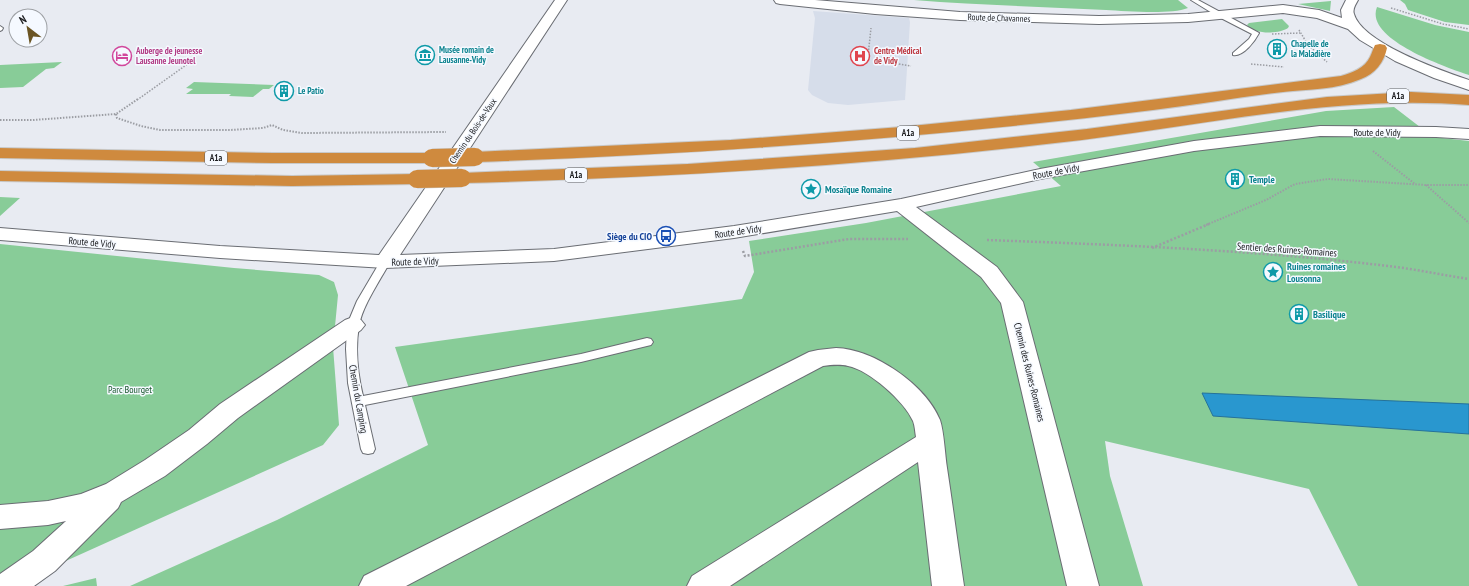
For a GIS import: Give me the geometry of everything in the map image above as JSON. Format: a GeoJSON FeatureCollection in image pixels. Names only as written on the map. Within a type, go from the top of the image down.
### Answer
{"type":"FeatureCollection","features":[{"type":"Feature","properties":{"kind":"highway","name":"A1a"},"geometry":{"type":"LineString","coordinates":[[0,153],[273,158],[432,158],[661,150],[775,143],[932,131],[1088,114],[1338,81],[1356,76],[1369,69],[1379,55],[1380,48]]}},
{"type":"Feature","properties":{"kind":"highway","name":"A1a"},"geometry":{"type":"LineString","coordinates":[[0,176],[276,181],[567,176],[892,155],[1067,137],[1365,97],[1406,96],[1469,100]]}},
{"type":"Feature","properties":{"kind":"street","name":"Chemin du Bois-de-Vaux"},"geometry":{"type":"LineString","coordinates":[[385,262],[561,0]]}},
{"type":"Feature","properties":{"kind":"street","name":"Route de Chavannes"},"geometry":{"type":"LineString","coordinates":[[780,0],[875,10],[960,16],[1106,20],[1147,20],[1219,15],[1257,10],[1305,0]]}},
{"type":"Feature","properties":{"kind":"street"},"geometry":{"type":"LineString","coordinates":[[1352,0],[1348,6],[1347,14],[1353,26],[1380,48],[1408,62],[1469,85]]}},
{"type":"Feature","properties":{"kind":"street","name":"Route de Chavannes"},"geometry":{"type":"LineString","coordinates":[[1257,10],[1283,9],[1307,11],[1328,16],[1353,26]]}},
{"type":"Feature","properties":{"kind":"street","name":"Route de Vidy"},"geometry":{"type":"LineString","coordinates":[[0,234],[220,252],[385,262],[554,254],[734,232],[901,205],[1040,174],[1194,146],[1320,132],[1436,132],[1469,134]]}},
{"type":"Feature","properties":{"kind":"street","name":"Chemin des Ruines-Romaines"},"geometry":{"type":"LineString","coordinates":[[901,205],[989,272],[1012,302],[1083,586]]}},
{"type":"Feature","properties":{"kind":"street"},"geometry":{"type":"LineString","coordinates":[[0,517],[48,513],[84,505],[116,492],[155,468],[198,438],[229,411],[353,325]]}},
{"type":"Feature","properties":{"kind":"street"},"geometry":{"type":"LineString","coordinates":[[375,586],[818,358],[836,356],[854,358],[873,368],[895,384],[914,402],[927,421],[948,586]]}},
{"type":"Feature","properties":{"kind":"street"},"geometry":{"type":"LineString","coordinates":[[703,586],[930,441]]}},
{"type":"Feature","properties":{"kind":"street"},"geometry":{"type":"LineString","coordinates":[[9,586],[44,561],[116,492]]}},
{"type":"Feature","properties":{"kind":"lane"},"geometry":{"type":"LineString","coordinates":[[1194,0],[1219,15],[1256,33],[1252,40],[1235,54]]}},
{"type":"Feature","properties":{"kind":"lane","name":"Chemin du Camping"},"geometry":{"type":"LineString","coordinates":[[368,449],[354,383],[352,349],[353,325],[362,301],[385,262]]}},
{"type":"Feature","properties":{"kind":"lane"},"geometry":{"type":"LineString","coordinates":[[358,402],[581,358],[647,342]]}},
{"type":"Feature","properties":{"kind":"path"},"geometry":{"type":"LineString","coordinates":[[1391,8],[1442,24],[1469,29]]}},
{"type":"Feature","properties":{"kind":"path"},"geometry":{"type":"LineString","coordinates":[[865,56],[868,56],[871,26]]}},
{"type":"Feature","properties":{"kind":"path"},"geometry":{"type":"LineString","coordinates":[[1298,26],[1300,33],[1308,45],[1328,63],[1323,65]]}},
{"type":"Feature","properties":{"kind":"path"},"geometry":{"type":"LineString","coordinates":[[1256,33],[1275,35],[1300,33]]}},
{"type":"Feature","properties":{"kind":"path"},"geometry":{"type":"LineString","coordinates":[[890,53],[890,56],[899,64],[911,66]]}},
{"type":"Feature","properties":{"kind":"path"},"geometry":{"type":"LineString","coordinates":[[1235,54],[1253,64],[1289,67]]}},
{"type":"Feature","properties":{"kind":"path"},"geometry":{"type":"LineString","coordinates":[[0,120],[33,120],[116,114],[189,63]]}},
{"type":"Feature","properties":{"kind":"path"},"geometry":{"type":"LineString","coordinates":[[116,114],[117,118],[141,126],[160,130],[230,130],[263,128],[272,125],[283,130],[302,133],[447,132]]}},
{"type":"Feature","properties":{"kind":"path","name":"Sentier des Ruines-Romaines"},"geometry":{"type":"LineString","coordinates":[[1426,185],[1328,179],[1295,184],[1266,200],[1151,248],[1295,257],[1382,265],[1469,279]]}},
{"type":"Feature","properties":{"kind":"path"},"geometry":{"type":"LineString","coordinates":[[1426,185],[1469,185]]}},
{"type":"Feature","properties":{"kind":"path"},"geometry":{"type":"LineString","coordinates":[[1426,185],[1469,223]]}},
{"type":"Feature","properties":{"kind":"shaded area","name":"Centre Médical de Vidy"},"geometry":{"type":"Polygon","coordinates":[[[813,11],[909,18],[905,100],[848,105],[828,103],[812,95],[808,90],[815,18],[813,11]]]}},
{"type":"Feature","properties":{"kind":"green space"},"geometry":{"type":"Polygon","coordinates":[[[914,0],[1178,0],[1188,8],[1148,12],[986,5],[914,0]]]}},
{"type":"Feature","properties":{"kind":"green space"},"geometry":{"type":"Polygon","coordinates":[[[1400,0],[1469,0],[1469,25],[1445,22],[1408,10],[1405,4],[1400,0]]]}},
{"type":"Feature","properties":{"kind":"green space"},"geometry":{"type":"Polygon","coordinates":[[[1331,1],[1330,11],[1298,4],[1331,1]]]}},
{"type":"Feature","properties":{"kind":"green space"},"geometry":{"type":"Polygon","coordinates":[[[1377,7],[1435,25],[1469,32],[1469,75],[1443,66],[1410,50],[1394,40],[1383,30],[1376,19],[1377,7]]]}},
{"type":"Feature","properties":{"kind":"green space"},"geometry":{"type":"Polygon","coordinates":[[[1282,19],[1289,26],[1284,30],[1279,31],[1261,32],[1256,31],[1247,25],[1249,23],[1282,19]]]}},
{"type":"Feature","properties":{"kind":"green space"},"geometry":{"type":"Polygon","coordinates":[[[62,62],[54,68],[46,69],[23,87],[0,88],[0,65],[62,62]]]}},
{"type":"Feature","properties":{"kind":"green space"},"geometry":{"type":"Polygon","coordinates":[[[194,82],[274,85],[269,89],[263,89],[253,97],[229,96],[231,94],[186,94],[193,89],[186,88],[194,82]]]}},
{"type":"Feature","properties":{"kind":"green space"},"geometry":{"type":"Polygon","coordinates":[[[1394,107],[1433,137],[1469,141],[1469,586],[1358,586],[1309,489],[1105,441],[1110,476],[1143,586],[130,586],[277,520],[428,445],[395,347],[742,299],[754,272],[749,241],[866,223],[1061,186],[1033,162],[1326,111],[1394,107]]]}},
{"type":"Feature","properties":{"kind":"green space"},"geometry":{"type":"Polygon","coordinates":[[[0,197],[20,198],[0,216],[0,197]]]}},
{"type":"Feature","properties":{"kind":"green space","name":"Parc Bourget"},"geometry":{"type":"Polygon","coordinates":[[[0,244],[234,268],[319,275],[334,282],[338,295],[333,347],[339,425],[323,445],[28,578],[0,586],[0,244]]]}},
{"type":"Feature","properties":{"kind":"green space"},"geometry":{"type":"Polygon","coordinates":[[[96,578],[97,586],[63,586],[96,578]]]}},
{"type":"Feature","properties":{"kind":"water"},"geometry":{"type":"Polygon","coordinates":[[[1202,393],[1469,404],[1469,434],[1213,416],[1202,393]]]}},
{"type":"Feature","properties":{"kind":"place","name":"Chapelle de la Maladière"},"geometry":{"type":"Point","coordinates":[1277,49]}},
{"type":"Feature","properties":{"kind":"place","name":"Musée romain de Lausanne-Vidy"},"geometry":{"type":"Point","coordinates":[425,55]}},
{"type":"Feature","properties":{"kind":"place","name":"Auberge de jeunesse Lausanne Jeunotel"},"geometry":{"type":"Point","coordinates":[122,56]}},
{"type":"Feature","properties":{"kind":"place","name":"Centre Médical de Vidy"},"geometry":{"type":"Point","coordinates":[860,56]}},
{"type":"Feature","properties":{"kind":"place","name":"Le Patio"},"geometry":{"type":"Point","coordinates":[284,91]}},
{"type":"Feature","properties":{"kind":"place","name":"Temple"},"geometry":{"type":"Point","coordinates":[1235,179]}},
{"type":"Feature","properties":{"kind":"place","name":"Mosaïque Romaine"},"geometry":{"type":"Point","coordinates":[811,189]}},
{"type":"Feature","properties":{"kind":"place","name":"Siège du CIO"},"geometry":{"type":"Point","coordinates":[666,236]}},
{"type":"Feature","properties":{"kind":"place","name":"Ruines romaines Lousonna"},"geometry":{"type":"Point","coordinates":[1273,272]}},
{"type":"Feature","properties":{"kind":"place","name":"Basilique"},"geometry":{"type":"Point","coordinates":[1299,314]}}]}
